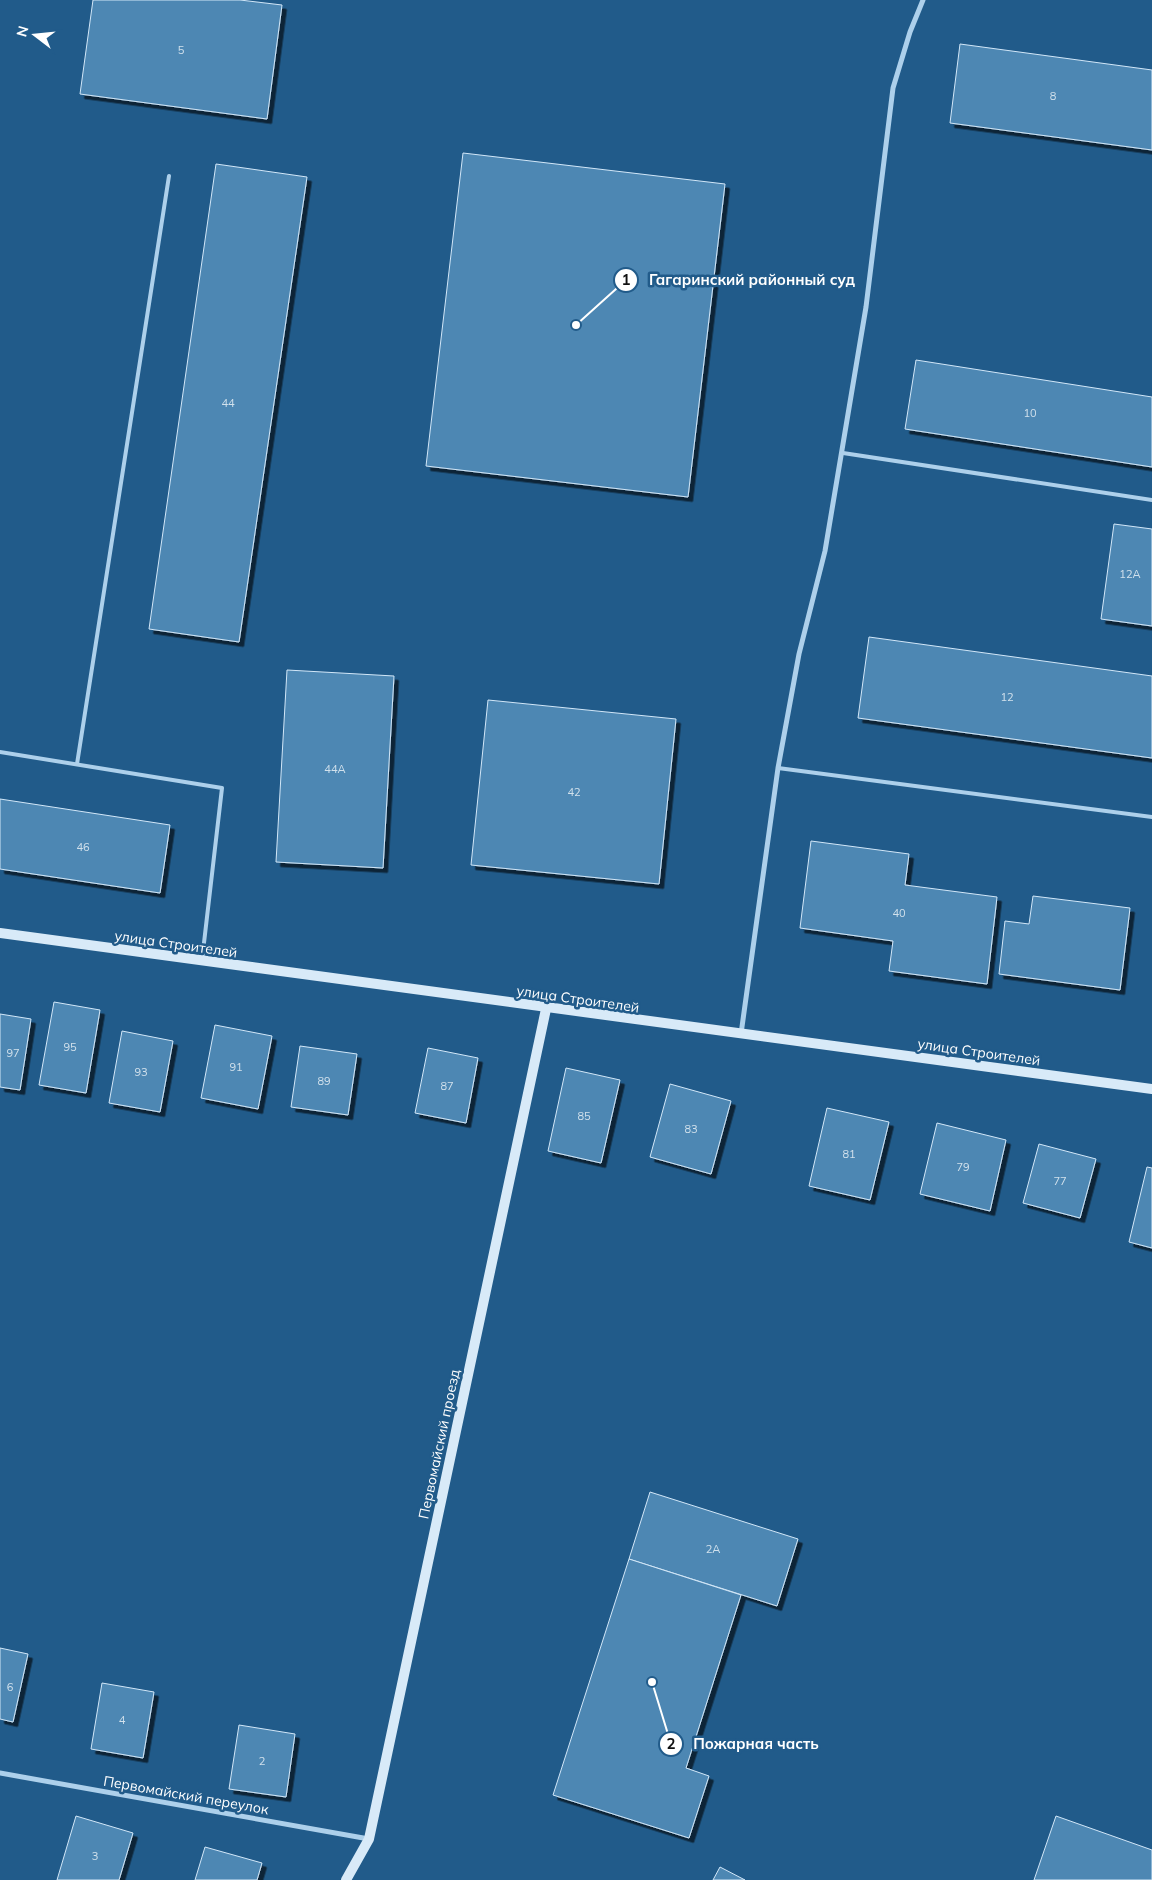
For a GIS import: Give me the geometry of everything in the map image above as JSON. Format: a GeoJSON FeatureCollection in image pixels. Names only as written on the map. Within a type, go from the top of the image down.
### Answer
{"type":"FeatureCollection","features":[{"type":"Feature","properties":{"kind":"main road","name":"улица Строителей"},"geometry":{"type":"LineString","coordinates":[[0,933],[546,1009],[1152,1089]]}},
{"type":"Feature","properties":{"kind":"main road","name":"Первомайский проезд"},"geometry":{"type":"LineString","coordinates":[[346,1880],[369,1839],[546,1009]]}},
{"type":"Feature","properties":{"kind":"street"},"geometry":{"type":"LineString","coordinates":[[741,1034],[778,768],[799,654],[825,551],[866,307],[893,88],[910,32],[923,0]]}},
{"type":"Feature","properties":{"kind":"street","name":"Первомайский переулок"},"geometry":{"type":"LineString","coordinates":[[0,1773],[369,1839]]}},
{"type":"Feature","properties":{"kind":"lane"},"geometry":{"type":"LineString","coordinates":[[77,764],[169,176]]}},
{"type":"Feature","properties":{"kind":"lane"},"geometry":{"type":"LineString","coordinates":[[842,453],[1152,500]]}},
{"type":"Feature","properties":{"kind":"lane"},"geometry":{"type":"LineString","coordinates":[[0,752],[222,788],[202,961]]}},
{"type":"Feature","properties":{"kind":"lane"},"geometry":{"type":"LineString","coordinates":[[778,768],[1152,817]]}},
{"type":"Feature","properties":{"kind":"building"},"geometry":{"type":"Polygon","coordinates":[[[93,0],[240,0],[282,5],[267,119],[80,94],[93,0]]]}},
{"type":"Feature","properties":{"kind":"building"},"geometry":{"type":"Polygon","coordinates":[[[960,44],[1152,70],[1152,150],[950,123],[960,44]]]}},
{"type":"Feature","properties":{"kind":"building"},"geometry":{"type":"Polygon","coordinates":[[[463,153],[725,184],[688,497],[426,466],[463,153]]]}},
{"type":"Feature","properties":{"kind":"building"},"geometry":{"type":"Polygon","coordinates":[[[216,164],[307,177],[239,642],[149,629],[216,164]]]}},
{"type":"Feature","properties":{"kind":"building"},"geometry":{"type":"Polygon","coordinates":[[[916,360],[1152,397],[1152,467],[905,429],[916,360]]]}},
{"type":"Feature","properties":{"kind":"building"},"geometry":{"type":"Polygon","coordinates":[[[1114,524],[1152,529],[1152,626],[1101,619],[1114,524]]]}},
{"type":"Feature","properties":{"kind":"building"},"geometry":{"type":"Polygon","coordinates":[[[869,637],[1152,676],[1152,758],[858,718],[869,637]]]}},
{"type":"Feature","properties":{"kind":"building"},"geometry":{"type":"Polygon","coordinates":[[[287,670],[394,676],[383,868],[276,862],[287,670]]]}},
{"type":"Feature","properties":{"kind":"building"},"geometry":{"type":"Polygon","coordinates":[[[488,700],[676,719],[659,884],[471,865],[488,700]]]}},
{"type":"Feature","properties":{"kind":"building"},"geometry":{"type":"Polygon","coordinates":[[[0,799],[170,825],[160,893],[0,869],[0,799]]]}},
{"type":"Feature","properties":{"kind":"building"},"geometry":{"type":"Polygon","coordinates":[[[811,841],[909,854],[905,885],[997,897],[987,984],[889,971],[893,941],[800,928],[811,841]]]}},
{"type":"Feature","properties":{"kind":"building"},"geometry":{"type":"Polygon","coordinates":[[[1033,896],[1130,908],[1120,990],[999,974],[1005,921],[1029,924],[1033,896]]]}},
{"type":"Feature","properties":{"kind":"building"},"geometry":{"type":"Polygon","coordinates":[[[54,1002],[100,1010],[86,1093],[39,1085],[54,1002]]]}},
{"type":"Feature","properties":{"kind":"building"},"geometry":{"type":"Polygon","coordinates":[[[0,1014],[31,1019],[20,1090],[0,1087],[0,1014]]]}},
{"type":"Feature","properties":{"kind":"building"},"geometry":{"type":"Polygon","coordinates":[[[215,1025],[272,1036],[258,1109],[201,1098],[215,1025]]]}},
{"type":"Feature","properties":{"kind":"building"},"geometry":{"type":"Polygon","coordinates":[[[122,1031],[173,1041],[160,1112],[109,1103],[122,1031]]]}},
{"type":"Feature","properties":{"kind":"building"},"geometry":{"type":"Polygon","coordinates":[[[300,1046],[357,1054],[348,1115],[291,1107],[300,1046]]]}},
{"type":"Feature","properties":{"kind":"building"},"geometry":{"type":"Polygon","coordinates":[[[428,1048],[478,1058],[466,1123],[415,1113],[428,1048]]]}},
{"type":"Feature","properties":{"kind":"building"},"geometry":{"type":"Polygon","coordinates":[[[566,1068],[620,1080],[601,1163],[548,1151],[566,1068]]]}},
{"type":"Feature","properties":{"kind":"building"},"geometry":{"type":"Polygon","coordinates":[[[670,1084],[731,1101],[711,1174],[650,1157],[670,1084]]]}},
{"type":"Feature","properties":{"kind":"building"},"geometry":{"type":"Polygon","coordinates":[[[827,1108],[889,1122],[870,1200],[809,1186],[827,1108]]]}},
{"type":"Feature","properties":{"kind":"building"},"geometry":{"type":"Polygon","coordinates":[[[937,1123],[1006,1140],[990,1211],[920,1194],[937,1123]]]}},
{"type":"Feature","properties":{"kind":"building"},"geometry":{"type":"Polygon","coordinates":[[[1039,1144],[1096,1159],[1080,1218],[1023,1203],[1039,1144]]]}},
{"type":"Feature","properties":{"kind":"building"},"geometry":{"type":"Polygon","coordinates":[[[1147,1167],[1152,1168],[1152,1248],[1129,1242],[1147,1167]]]}},
{"type":"Feature","properties":{"kind":"building"},"geometry":{"type":"Polygon","coordinates":[[[650,1492],[798,1539],[777,1606],[629,1559],[650,1492]]]}},
{"type":"Feature","properties":{"kind":"building"},"geometry":{"type":"Polygon","coordinates":[[[629,1559],[741,1595],[686,1768],[709,1776],[689,1838],[553,1795],[629,1559]]]}},
{"type":"Feature","properties":{"kind":"building"},"geometry":{"type":"Polygon","coordinates":[[[0,1648],[28,1654],[13,1722],[0,1719],[0,1648]]]}},
{"type":"Feature","properties":{"kind":"building"},"geometry":{"type":"Polygon","coordinates":[[[102,1683],[154,1692],[143,1758],[91,1749],[102,1683]]]}},
{"type":"Feature","properties":{"kind":"building"},"geometry":{"type":"Polygon","coordinates":[[[239,1725],[295,1734],[286,1797],[229,1789],[239,1725]]]}},
{"type":"Feature","properties":{"kind":"building"},"geometry":{"type":"Polygon","coordinates":[[[76,1816],[133,1833],[119,1880],[57,1880],[76,1816]]]}},
{"type":"Feature","properties":{"kind":"building"},"geometry":{"type":"Polygon","coordinates":[[[1056,1816],[1152,1850],[1152,1880],[1034,1880],[1056,1816]]]}},
{"type":"Feature","properties":{"kind":"building"},"geometry":{"type":"Polygon","coordinates":[[[205,1847],[262,1863],[257,1880],[195,1880],[205,1847]]]}},
{"type":"Feature","properties":{"kind":"building"},"geometry":{"type":"Polygon","coordinates":[[[720,1867],[745,1880],[713,1880],[720,1867]]]}},
{"type":"Feature","properties":{"kind":"place","name":"Гагаринский районный суд"},"geometry":{"type":"Point","coordinates":[576,325]}},
{"type":"Feature","properties":{"kind":"place","name":"Пожарная часть"},"geometry":{"type":"Point","coordinates":[652,1682]}}]}
